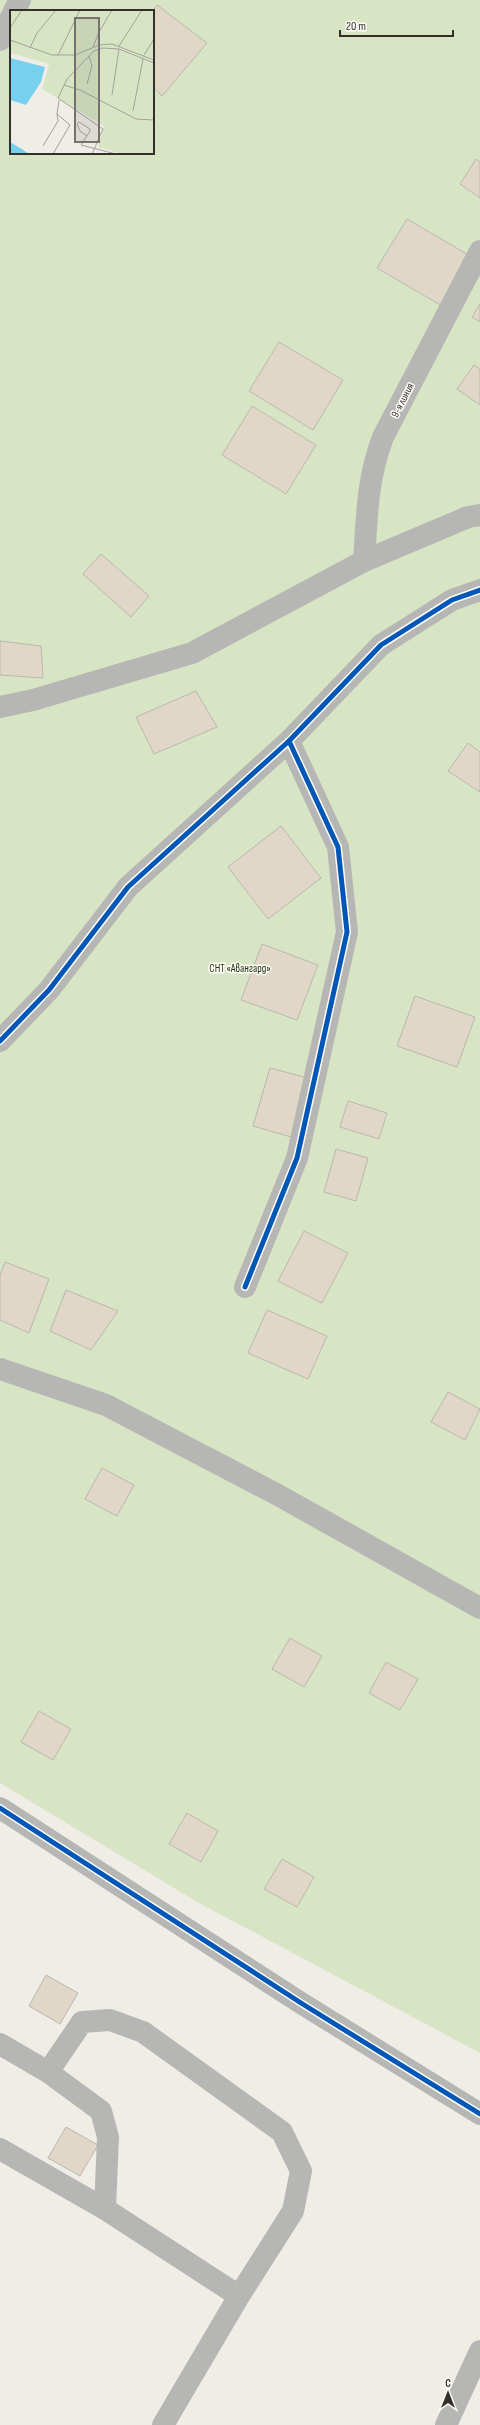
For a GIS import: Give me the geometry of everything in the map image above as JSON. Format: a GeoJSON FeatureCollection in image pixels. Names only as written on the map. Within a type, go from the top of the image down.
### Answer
{"type":"FeatureCollection","features":[{"type":"Feature","properties":{"kind":"street"},"geometry":{"type":"LineString","coordinates":[[15,10],[20,0]]}},
{"type":"Feature","properties":{"kind":"street"},"geometry":{"type":"LineString","coordinates":[[0,40],[10,19]]}},
{"type":"Feature","properties":{"kind":"street","name":"9-я линия"},"geometry":{"type":"LineString","coordinates":[[364,561],[369,488],[374,462],[383,437],[480,251]]}},
{"type":"Feature","properties":{"kind":"street"},"geometry":{"type":"LineString","coordinates":[[0,707],[33,700],[192,653],[364,561],[468,517],[480,515]]}},
{"type":"Feature","properties":{"kind":"street"},"geometry":{"type":"LineString","coordinates":[[0,1041],[49,990],[128,888],[289,741],[381,645],[452,600],[480,590]]}},
{"type":"Feature","properties":{"kind":"street"},"geometry":{"type":"LineString","coordinates":[[245,1287],[297,1158],[347,932],[338,847],[289,741]]}},
{"type":"Feature","properties":{"kind":"street"},"geometry":{"type":"LineString","coordinates":[[0,1369],[106,1405],[278,1495],[480,1608]]}},
{"type":"Feature","properties":{"kind":"street"},"geometry":{"type":"LineString","coordinates":[[0,1808],[301,2003],[480,2114]]}},
{"type":"Feature","properties":{"kind":"street"},"geometry":{"type":"LineString","coordinates":[[48,2072],[82,2022],[110,2020],[143,2032],[282,2132],[301,2171],[293,2211],[239,2296],[163,2425]]}},
{"type":"Feature","properties":{"kind":"street"},"geometry":{"type":"LineString","coordinates":[[0,2044],[48,2072],[101,2112],[108,2137],[105,2208]]}},
{"type":"Feature","properties":{"kind":"street"},"geometry":{"type":"LineString","coordinates":[[0,2148],[105,2208],[239,2296]]}},
{"type":"Feature","properties":{"kind":"street"},"geometry":{"type":"LineString","coordinates":[[446,2425],[480,2351]]}},
{"type":"Feature","properties":{"kind":"green space","name":"СНТ «Авангард»"},"geometry":{"type":"Polygon","coordinates":[[[0,0],[480,0],[480,2053],[199,1903],[0,1783],[0,0]]]}},
{"type":"Feature","properties":{"kind":"building"},"geometry":{"type":"Polygon","coordinates":[[[157,5],[207,43],[162,96],[154,88],[154,10],[157,5]]]}},
{"type":"Feature","properties":{"kind":"building"},"geometry":{"type":"Polygon","coordinates":[[[476,159],[480,162],[480,198],[460,184],[476,159]]]}},
{"type":"Feature","properties":{"kind":"building"},"geometry":{"type":"Polygon","coordinates":[[[407,219],[472,257],[442,306],[377,268],[407,219]]]}},
{"type":"Feature","properties":{"kind":"building"},"geometry":{"type":"Polygon","coordinates":[[[480,304],[480,322],[472,317],[480,304]]]}},
{"type":"Feature","properties":{"kind":"building"},"geometry":{"type":"Polygon","coordinates":[[[279,342],[343,380],[313,430],[249,391],[279,342]]]}},
{"type":"Feature","properties":{"kind":"building"},"geometry":{"type":"Polygon","coordinates":[[[474,365],[480,369],[480,405],[457,389],[474,365]]]}},
{"type":"Feature","properties":{"kind":"building"},"geometry":{"type":"Polygon","coordinates":[[[252,406],[316,445],[286,494],[222,455],[252,406]]]}},
{"type":"Feature","properties":{"kind":"building"},"geometry":{"type":"Polygon","coordinates":[[[101,554],[149,596],[131,617],[83,574],[101,554]]]}},
{"type":"Feature","properties":{"kind":"building"},"geometry":{"type":"Polygon","coordinates":[[[0,641],[41,646],[43,678],[0,675],[0,641]]]}},
{"type":"Feature","properties":{"kind":"building"},"geometry":{"type":"Polygon","coordinates":[[[196,691],[217,727],[154,754],[136,717],[196,691]]]}},
{"type":"Feature","properties":{"kind":"building"},"geometry":{"type":"Polygon","coordinates":[[[468,743],[480,752],[480,792],[448,771],[468,743]]]}},
{"type":"Feature","properties":{"kind":"building"},"geometry":{"type":"Polygon","coordinates":[[[281,826],[321,878],[268,919],[228,867],[281,826]]]}},
{"type":"Feature","properties":{"kind":"building"},"geometry":{"type":"Polygon","coordinates":[[[262,944],[318,965],[297,1020],[241,1000],[262,944]]]}},
{"type":"Feature","properties":{"kind":"building"},"geometry":{"type":"Polygon","coordinates":[[[415,996],[475,1017],[457,1067],[397,1046],[415,996]]]}},
{"type":"Feature","properties":{"kind":"building"},"geometry":{"type":"Polygon","coordinates":[[[270,1068],[308,1078],[291,1137],[253,1126],[270,1068]]]}},
{"type":"Feature","properties":{"kind":"building"},"geometry":{"type":"Polygon","coordinates":[[[348,1101],[387,1113],[379,1139],[340,1127],[348,1101]]]}},
{"type":"Feature","properties":{"kind":"building"},"geometry":{"type":"Polygon","coordinates":[[[336,1149],[368,1158],[356,1201],[324,1192],[336,1149]]]}},
{"type":"Feature","properties":{"kind":"building"},"geometry":{"type":"Polygon","coordinates":[[[304,1231],[348,1253],[322,1303],[278,1281],[304,1231]]]}},
{"type":"Feature","properties":{"kind":"building"},"geometry":{"type":"Polygon","coordinates":[[[5,1262],[49,1279],[29,1333],[0,1320],[0,1275],[5,1262]]]}},
{"type":"Feature","properties":{"kind":"building"},"geometry":{"type":"Polygon","coordinates":[[[66,1290],[118,1311],[91,1350],[50,1331],[66,1290]]]}},
{"type":"Feature","properties":{"kind":"building"},"geometry":{"type":"Polygon","coordinates":[[[267,1310],[327,1336],[308,1379],[248,1353],[267,1310]]]}},
{"type":"Feature","properties":{"kind":"building"},"geometry":{"type":"Polygon","coordinates":[[[448,1392],[480,1409],[465,1440],[431,1422],[448,1392]]]}},
{"type":"Feature","properties":{"kind":"building"},"geometry":{"type":"Polygon","coordinates":[[[102,1468],[134,1485],[117,1516],[85,1499],[102,1468]]]}},
{"type":"Feature","properties":{"kind":"building"},"geometry":{"type":"Polygon","coordinates":[[[290,1638],[322,1656],[304,1687],[272,1669],[290,1638]]]}},
{"type":"Feature","properties":{"kind":"building"},"geometry":{"type":"Polygon","coordinates":[[[386,1662],[418,1679],[400,1710],[369,1693],[386,1662]]]}},
{"type":"Feature","properties":{"kind":"building"},"geometry":{"type":"Polygon","coordinates":[[[39,1711],[71,1729],[53,1760],[21,1742],[39,1711]]]}},
{"type":"Feature","properties":{"kind":"building"},"geometry":{"type":"Polygon","coordinates":[[[187,1813],[218,1831],[201,1862],[169,1844],[187,1813]]]}},
{"type":"Feature","properties":{"kind":"building"},"geometry":{"type":"Polygon","coordinates":[[[282,1859],[314,1877],[297,1907],[264,1889],[282,1859]]]}},
{"type":"Feature","properties":{"kind":"building"},"geometry":{"type":"Polygon","coordinates":[[[46,1975],[78,1993],[60,2024],[29,2006],[46,1975]]]}},
{"type":"Feature","properties":{"kind":"building"},"geometry":{"type":"Polygon","coordinates":[[[66,2127],[98,2145],[80,2176],[48,2158],[66,2127]]]}},
{"type":"Feature","properties":{"kind":"cycle path"},"geometry":{"type":"LineString","coordinates":[[0,1041],[49,990],[128,887],[289,741],[381,645],[452,600],[480,590]]}},
{"type":"Feature","properties":{"kind":"cycle path"},"geometry":{"type":"LineString","coordinates":[[245,1287],[297,1158],[347,932],[338,847],[289,741]]}},
{"type":"Feature","properties":{"kind":"cycle path"},"geometry":{"type":"LineString","coordinates":[[0,1808],[301,2003],[480,2114]]}}]}
